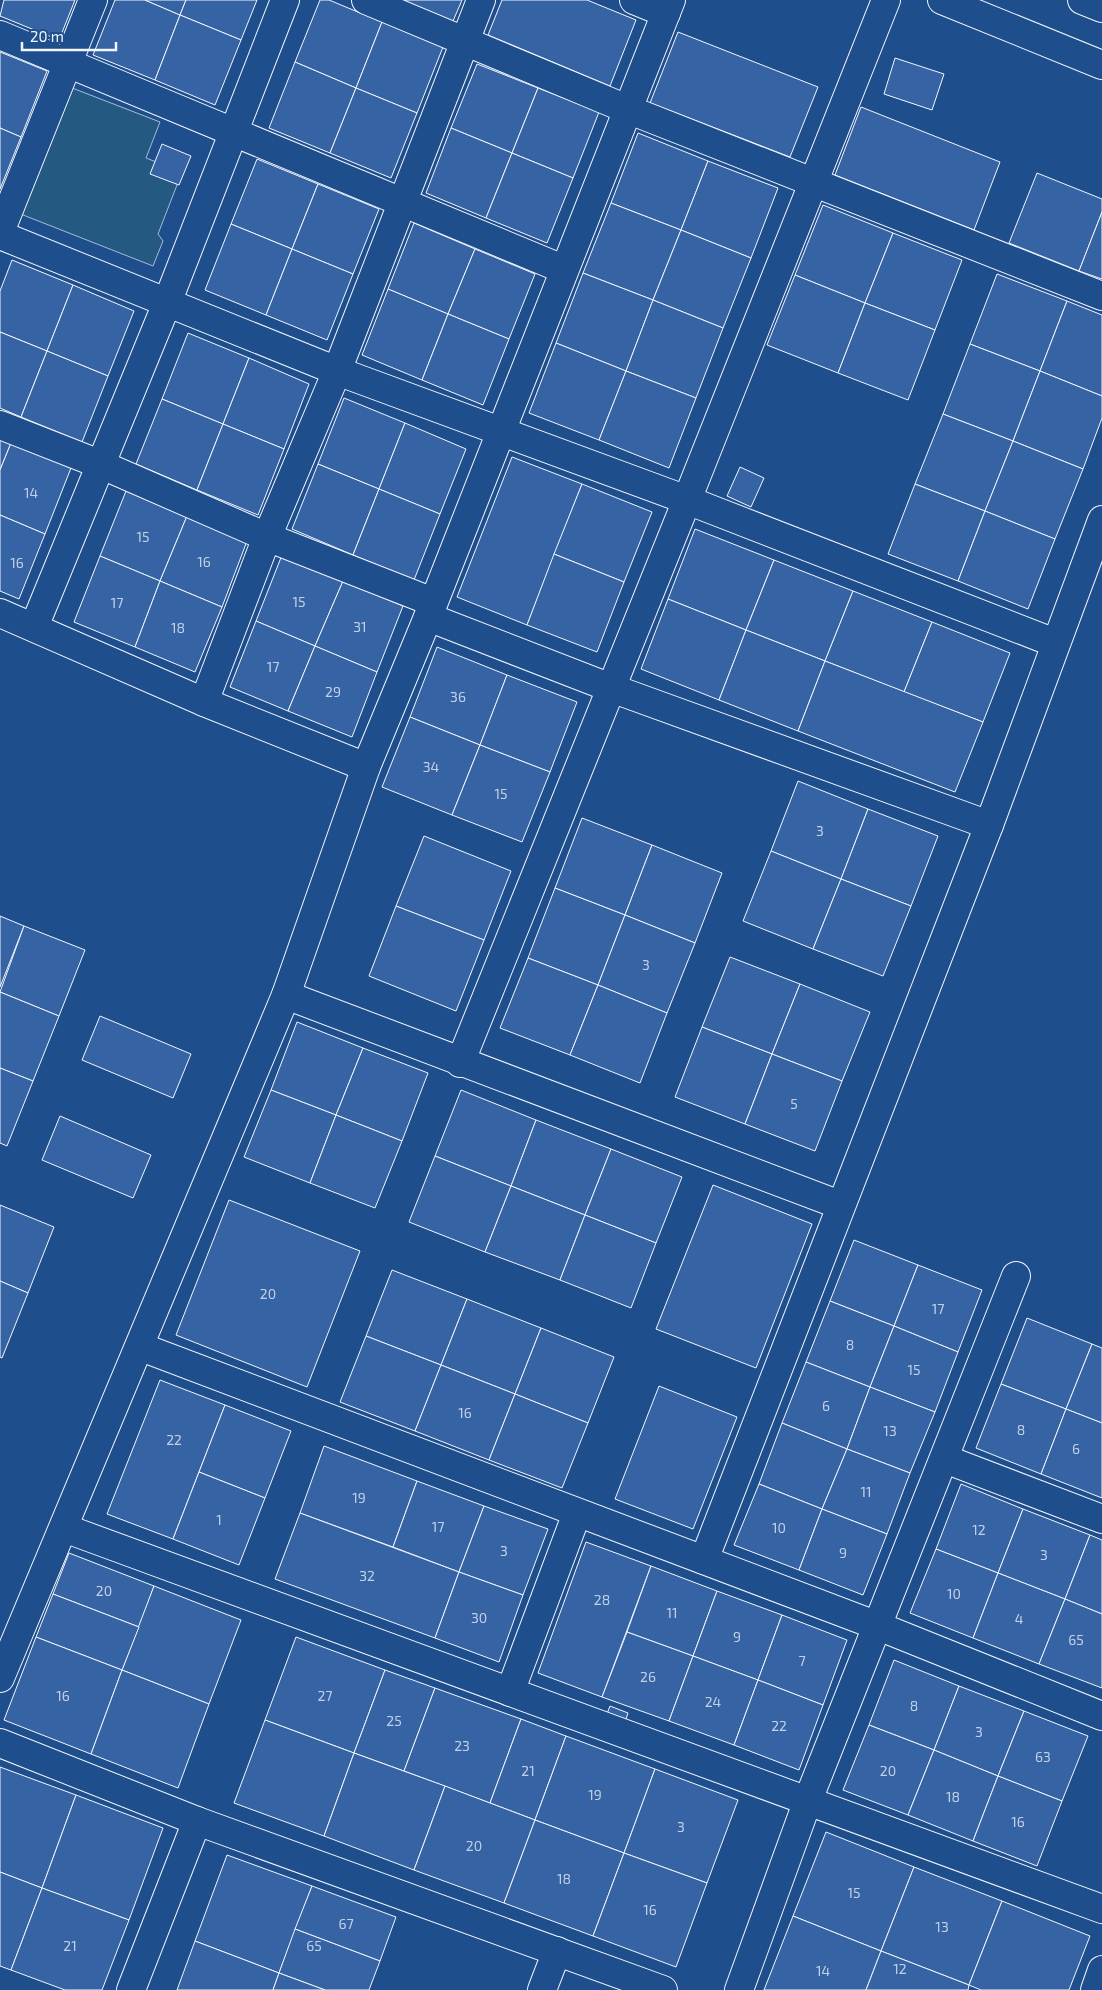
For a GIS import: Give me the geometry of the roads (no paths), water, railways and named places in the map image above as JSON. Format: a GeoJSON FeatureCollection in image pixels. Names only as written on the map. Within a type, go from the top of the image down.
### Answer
{"type":"FeatureCollection","features":[{"type":"Feature","properties":{"kind":"main road"},"geometry":{"type":"LineString","coordinates":[[93,0],[0,234],[337,371],[499,433],[687,500],[1055,643]]}},
{"type":"Feature","properties":{"kind":"main road"},"geometry":{"type":"LineString","coordinates":[[34,628],[167,303],[232,131],[285,0]]}},
{"type":"Feature","properties":{"kind":"main road"},"geometry":{"type":"LineString","coordinates":[[366,0],[627,109],[1102,296]]}},
{"type":"Feature","properties":{"kind":"main road"},"geometry":{"type":"LineString","coordinates":[[204,702],[267,537],[337,371],[481,0]]}},
{"type":"Feature","properties":{"kind":"main road"},"geometry":{"type":"LineString","coordinates":[[0,1678],[141,1347],[286,995],[366,767],[669,6],[634,0]]}},
{"type":"Feature","properties":{"kind":"main road"},"geometry":{"type":"LineString","coordinates":[[460,1062],[886,0]]}},
{"type":"Feature","properties":{"kind":"main road"},"geometry":{"type":"LineString","coordinates":[[942,0],[1102,64]]}},
{"type":"Feature","properties":{"kind":"main road"},"geometry":{"type":"LineString","coordinates":[[1082,0],[1102,8]]}},
{"type":"Feature","properties":{"kind":"main road"},"geometry":{"type":"LineString","coordinates":[[0,35],[563,270]]}},
{"type":"Feature","properties":{"kind":"main road"},"geometry":{"type":"LineString","coordinates":[[0,425],[102,465],[611,688],[989,825]]}},
{"type":"Feature","properties":{"kind":"main road"},"geometry":{"type":"LineString","coordinates":[[704,1560],[840,1205],[989,825],[1102,520]]}},
{"type":"Feature","properties":{"kind":"main road"},"geometry":{"type":"LineString","coordinates":[[0,614],[204,702],[366,767]]}},
{"type":"Feature","properties":{"kind":"main road"},"geometry":{"type":"LineString","coordinates":[[286,995],[840,1205]]}},
{"type":"Feature","properties":{"kind":"main road"},"geometry":{"type":"LineString","coordinates":[[739,1990],[808,1800],[945,1459],[1016,1276]]}},
{"type":"Feature","properties":{"kind":"main road"},"geometry":{"type":"LineString","coordinates":[[141,1347],[878,1626],[1102,1716]]}},
{"type":"Feature","properties":{"kind":"main road"},"geometry":{"type":"LineString","coordinates":[[945,1459],[1102,1519]]}},
{"type":"Feature","properties":{"kind":"main road"},"geometry":{"type":"LineString","coordinates":[[510,1692],[577,1513]]}},
{"type":"Feature","properties":{"kind":"main road"},"geometry":{"type":"LineString","coordinates":[[64,1528],[1102,1909]]}},
{"type":"Feature","properties":{"kind":"main road"},"geometry":{"type":"LineString","coordinates":[[0,1743],[197,1822],[558,1950],[663,1990]]}},
{"type":"Feature","properties":{"kind":"main road"},"geometry":{"type":"LineString","coordinates":[[131,1990],[197,1822]]}},
{"type":"Feature","properties":{"kind":"main road"},"geometry":{"type":"LineString","coordinates":[[542,1990],[558,1950]]}},
{"type":"Feature","properties":{"kind":"main road"},"geometry":{"type":"LineString","coordinates":[[1095,1990],[1102,1970]]}}]}
